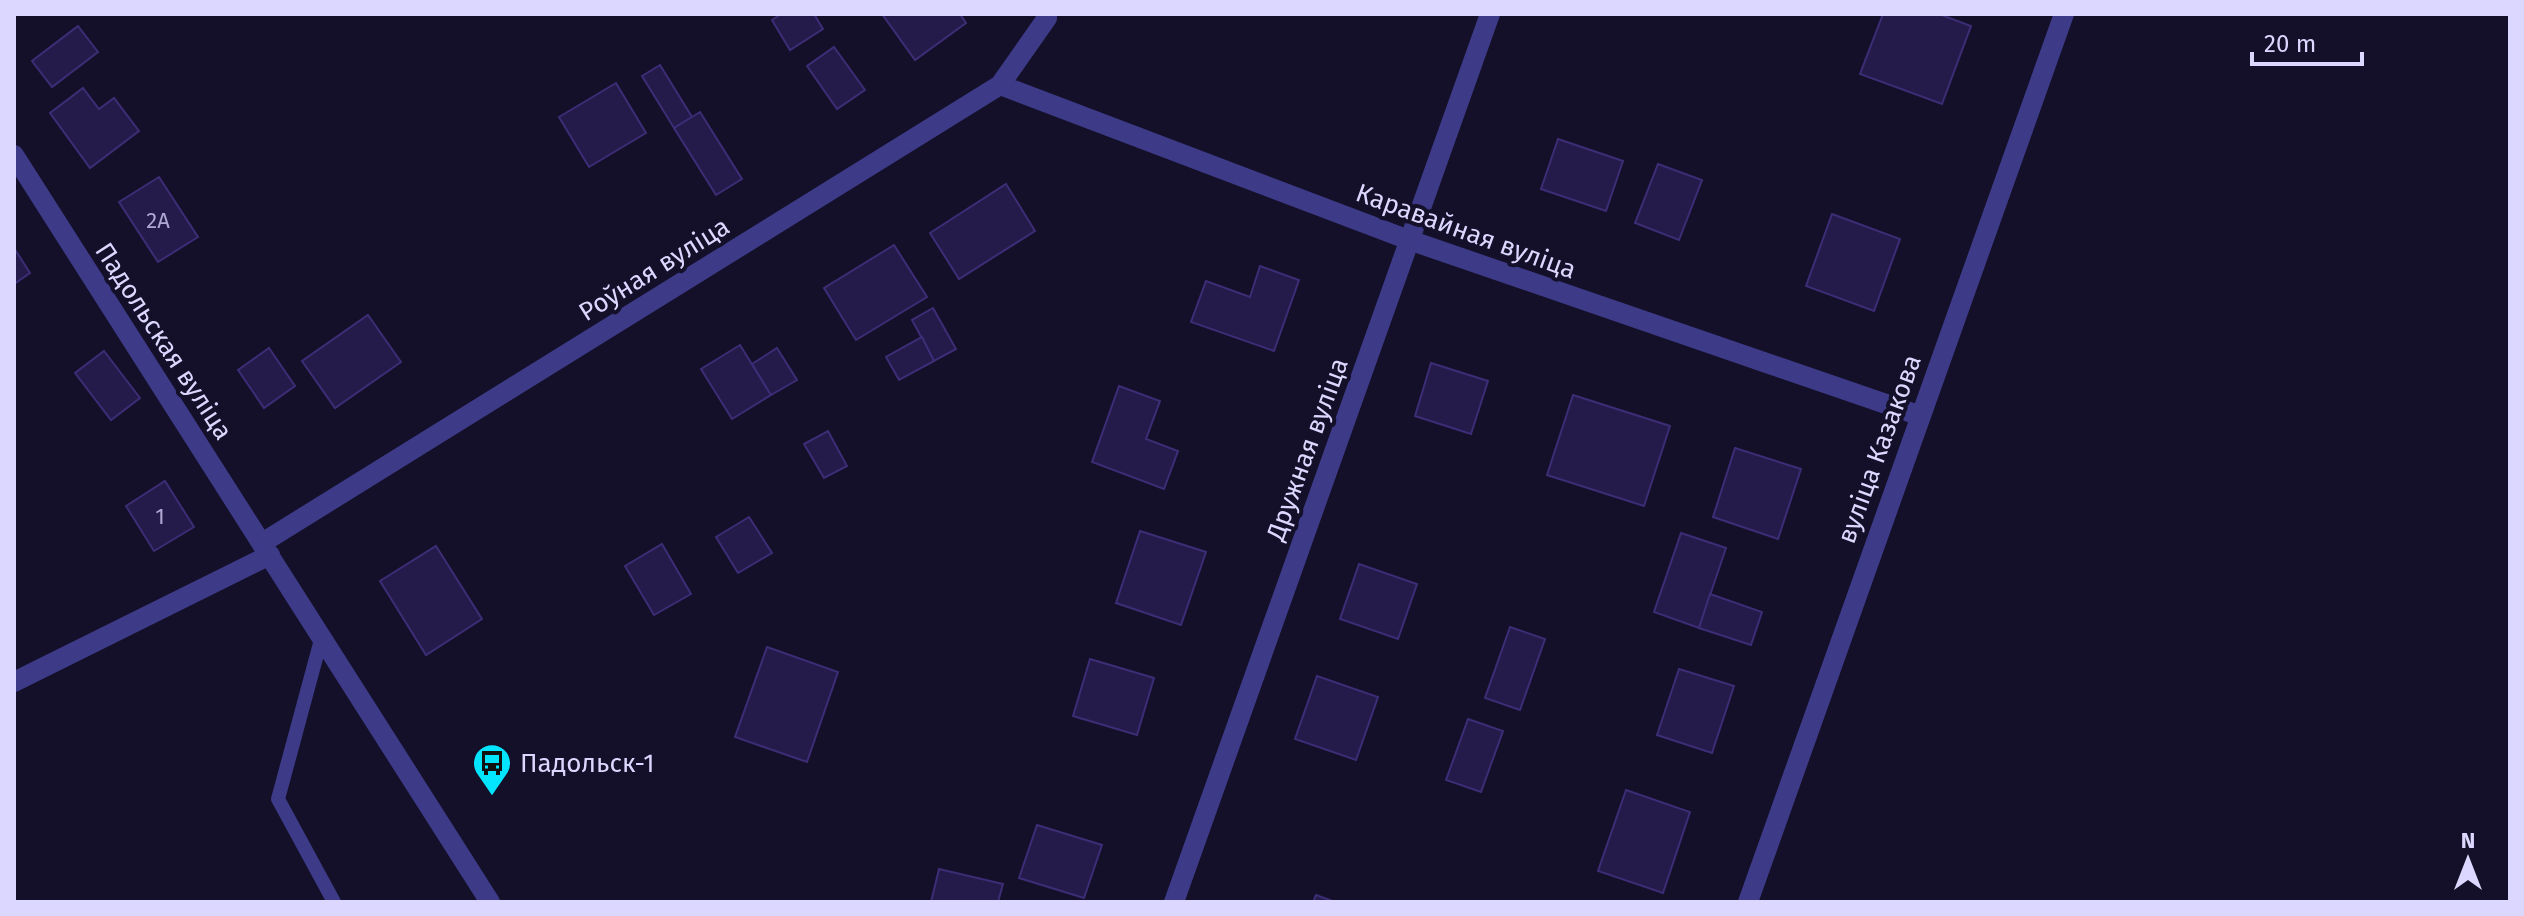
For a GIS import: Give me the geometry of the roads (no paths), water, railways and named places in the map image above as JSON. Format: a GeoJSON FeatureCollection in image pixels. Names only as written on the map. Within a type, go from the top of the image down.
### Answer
{"type":"FeatureCollection","features":[{"type":"Feature","properties":{"kind":"street","name":"Роўная вуліца"},"geometry":{"type":"LineString","coordinates":[[14,682],[266,549],[1000,85],[1047,18],[1046,14]]}},
{"type":"Feature","properties":{"kind":"street","name":"Дружная вуліца"},"geometry":{"type":"LineString","coordinates":[[1174,902],[1490,14]]}},
{"type":"Feature","properties":{"kind":"street","name":"вуліца Казакова"},"geometry":{"type":"LineString","coordinates":[[1748,902],[1918,415],[2064,14]]}},
{"type":"Feature","properties":{"kind":"street","name":"Каравайная вуліца"},"geometry":{"type":"LineString","coordinates":[[1000,85],[1409,240],[1918,415]]}},
{"type":"Feature","properties":{"kind":"street","name":"Падольская вуліца"},"geometry":{"type":"LineString","coordinates":[[14,155],[490,902]]}},
{"type":"Feature","properties":{"kind":"lane"},"geometry":{"type":"LineString","coordinates":[[322,636],[278,799],[334,902]]}},
{"type":"Feature","properties":{"kind":"place","name":"Падольск-1"},"geometry":{"type":"Point","coordinates":[492,797]}}]}
